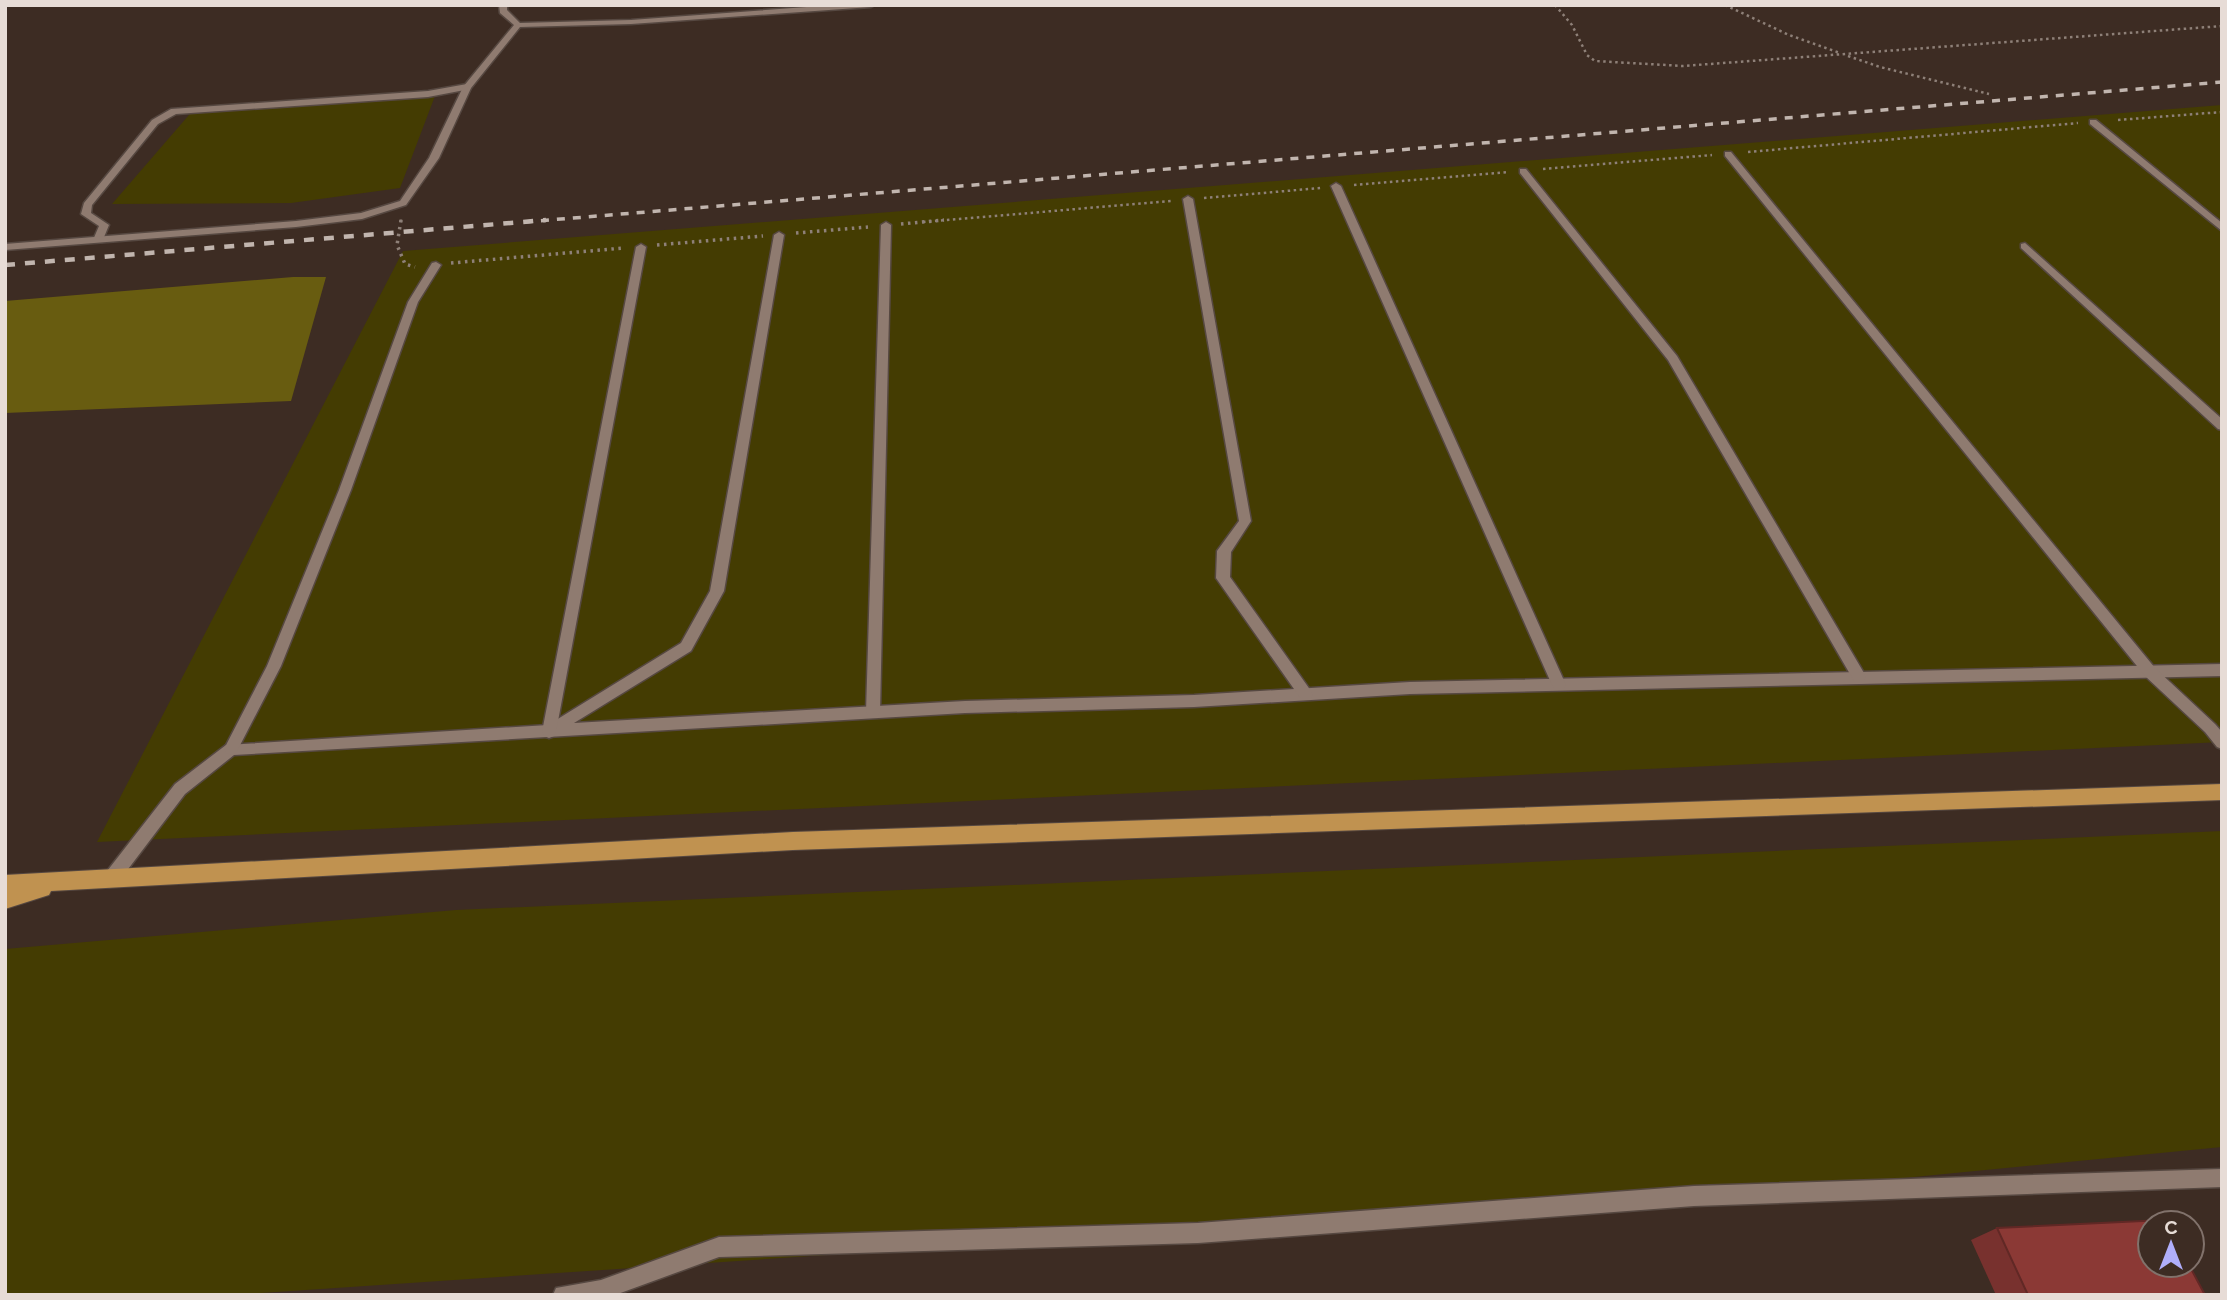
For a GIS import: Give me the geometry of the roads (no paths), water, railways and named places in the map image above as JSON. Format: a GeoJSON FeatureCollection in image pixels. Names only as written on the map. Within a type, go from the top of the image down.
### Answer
{"type":"FeatureCollection","features":[{"type":"Feature","properties":{"kind":"main road"},"geometry":{"type":"LineString","coordinates":[[5,884],[793,841],[2222,792]]}},
{"type":"Feature","properties":{"kind":"main road"},"geometry":{"type":"LineString","coordinates":[[5,900],[72,881]]}},
{"type":"Feature","properties":{"kind":"street"},"geometry":{"type":"LineString","coordinates":[[503,5],[503,11],[518,25],[631,22],[871,5]]}},
{"type":"Feature","properties":{"kind":"street"},"geometry":{"type":"LineString","coordinates":[[5,247],[309,222],[362,216],[403,203],[434,158],[467,87],[518,25]]}},
{"type":"Feature","properties":{"kind":"street"},"geometry":{"type":"LineString","coordinates":[[98,240],[104,225],[86,214],[87,205],[155,122],[174,111],[428,94],[467,87]]}},
{"type":"Feature","properties":{"kind":"street"},"geometry":{"type":"LineString","coordinates":[[2093,122],[2222,228]]}},
{"type":"Feature","properties":{"kind":"street"},"geometry":{"type":"LineString","coordinates":[[1728,153],[2150,672],[2210,728],[2222,743]]}},
{"type":"Feature","properties":{"kind":"street"},"geometry":{"type":"LineString","coordinates":[[1524,170],[1672,358],[1858,677]]}},
{"type":"Feature","properties":{"kind":"street"},"geometry":{"type":"LineString","coordinates":[[1336,186],[1559,685]]}},
{"type":"Feature","properties":{"kind":"street"},"geometry":{"type":"LineString","coordinates":[[1188,199],[1245,521],[1224,551],[1223,578],[1306,695]]}},
{"type":"Feature","properties":{"kind":"street"},"geometry":{"type":"LineString","coordinates":[[873,712],[886,225]]}},
{"type":"Feature","properties":{"kind":"street"},"geometry":{"type":"LineString","coordinates":[[549,732],[686,647],[717,591],[779,235]]}},
{"type":"Feature","properties":{"kind":"street"},"geometry":{"type":"LineString","coordinates":[[2025,246],[2222,426]]}},
{"type":"Feature","properties":{"kind":"street"},"geometry":{"type":"LineString","coordinates":[[549,732],[641,247]]}},
{"type":"Feature","properties":{"kind":"street"},"geometry":{"type":"LineString","coordinates":[[110,880],[180,789],[230,749],[274,666],[345,490],[413,302],[436,265]]}},
{"type":"Feature","properties":{"kind":"street"},"geometry":{"type":"LineString","coordinates":[[230,749],[965,706],[1194,701],[1410,688],[2222,670]]}},
{"type":"Feature","properties":{"kind":"street"},"geometry":{"type":"LineString","coordinates":[[563,1295],[601,1290],[719,1247],[1198,1233],[1694,1196],[2222,1178]]}},
{"type":"Feature","properties":{"kind":"railway"},"geometry":{"type":"LineString","coordinates":[[525,222],[2222,82]]}},
{"type":"Feature","properties":{"kind":"railway"},"geometry":{"type":"LineString","coordinates":[[5,265],[546,220]]}}]}
